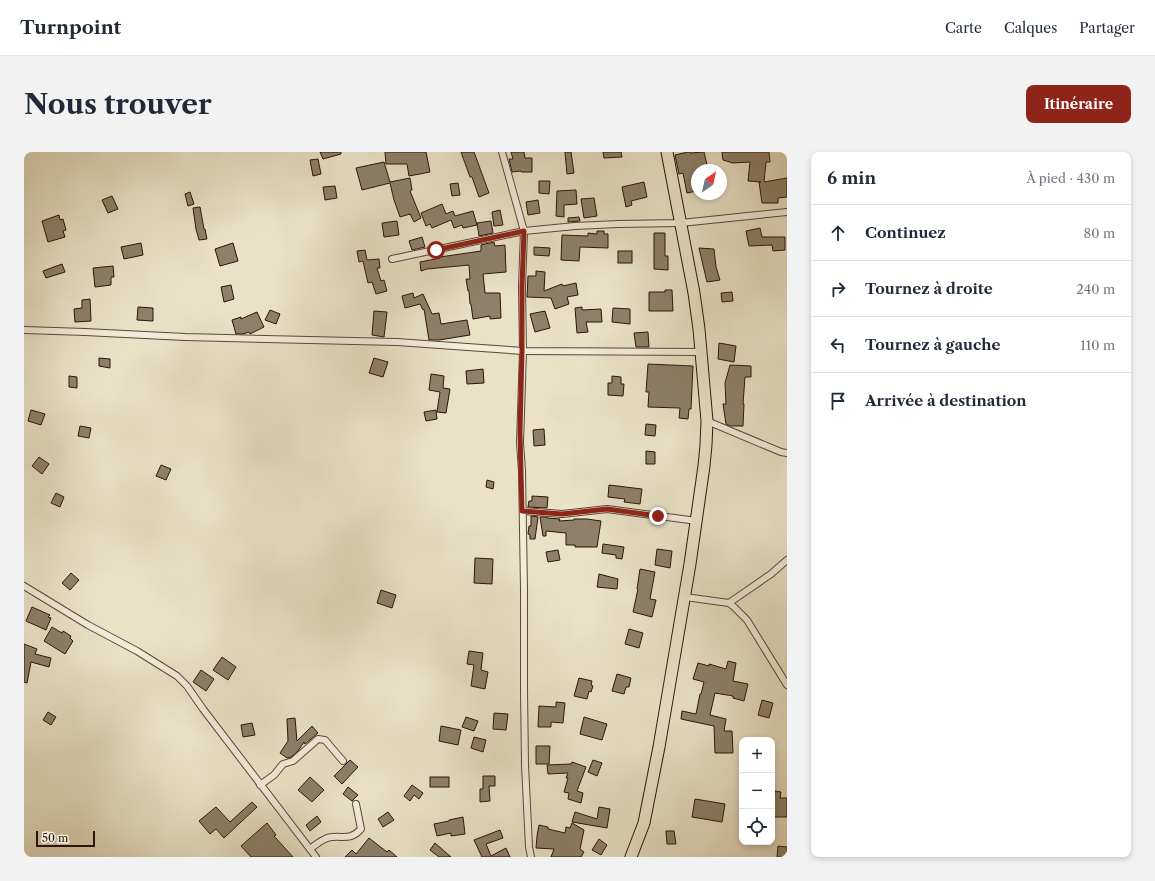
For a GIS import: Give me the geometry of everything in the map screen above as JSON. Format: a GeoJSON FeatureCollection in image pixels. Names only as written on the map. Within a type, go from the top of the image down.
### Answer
{"type":"FeatureCollection","features":[{"type":"Feature","properties":{"kind":"highway"},"geometry":{"type":"LineString","coordinates":[[631,857],[644,823],[651,791],[685,597],[704,466],[707,421],[695,300],[667,152]]}},
{"type":"Feature","properties":{"kind":"street"},"geometry":{"type":"LineString","coordinates":[[502,152],[524,231],[520,443],[524,589],[525,766],[529,848],[531,857]]}},
{"type":"Feature","properties":{"kind":"street"},"geometry":{"type":"LineString","coordinates":[[392,259],[524,231],[604,224],[681,223],[787,212]]}},
{"type":"Feature","properties":{"kind":"street"},"geometry":{"type":"LineString","coordinates":[[24,330],[186,338],[397,342],[522,351],[701,352]]}},
{"type":"Feature","properties":{"kind":"street"},"geometry":{"type":"LineString","coordinates":[[707,421],[784,453],[787,459]]}},
{"type":"Feature","properties":{"kind":"street"},"geometry":{"type":"LineString","coordinates":[[522,511],[562,514],[607,509],[697,521]]}},
{"type":"Feature","properties":{"kind":"street"},"geometry":{"type":"LineString","coordinates":[[729,603],[771,574],[787,560]]}},
{"type":"Feature","properties":{"kind":"street"},"geometry":{"type":"LineString","coordinates":[[24,586],[88,625],[137,651],[177,676],[196,697],[203,709],[316,857]]}},
{"type":"Feature","properties":{"kind":"street"},"geometry":{"type":"LineString","coordinates":[[685,597],[729,603],[734,607],[746,620],[787,685]]}},
{"type":"Feature","properties":{"kind":"street"},"geometry":{"type":"LineString","coordinates":[[260,785],[274,775],[283,764],[293,762],[318,739],[325,740],[343,760]]}},
{"type":"Feature","properties":{"kind":"street"},"geometry":{"type":"LineString","coordinates":[[310,849],[331,837],[344,838],[356,835],[361,829],[356,804]]}},
{"type":"Feature","properties":{"kind":"building"},"geometry":{"type":"Polygon","coordinates":[[[320,152],[341,152],[341,154],[323,159],[320,152]]]}},
{"type":"Feature","properties":{"kind":"building"},"geometry":{"type":"Polygon","coordinates":[[[385,152],[426,152],[430,172],[409,176],[407,164],[386,164],[385,152]]]}},
{"type":"Feature","properties":{"kind":"building"},"geometry":{"type":"Polygon","coordinates":[[[461,152],[474,152],[489,193],[479,197],[461,152]]]}},
{"type":"Feature","properties":{"kind":"building"},"geometry":{"type":"Polygon","coordinates":[[[511,152],[524,152],[525,158],[532,158],[532,172],[512,172],[509,159],[513,159],[511,152]]]}},
{"type":"Feature","properties":{"kind":"building"},"geometry":{"type":"Polygon","coordinates":[[[565,152],[571,152],[574,173],[567,174],[565,152]]]}},
{"type":"Feature","properties":{"kind":"building"},"geometry":{"type":"Polygon","coordinates":[[[603,152],[621,152],[622,157],[604,158],[603,152]]]}},
{"type":"Feature","properties":{"kind":"building"},"geometry":{"type":"Polygon","coordinates":[[[688,152],[704,152],[707,164],[691,164],[691,192],[687,193],[683,173],[679,174],[675,155],[688,152]]]}},
{"type":"Feature","properties":{"kind":"building"},"geometry":{"type":"Polygon","coordinates":[[[722,152],[769,152],[770,162],[766,162],[764,182],[787,178],[787,197],[778,198],[778,203],[762,203],[759,182],[761,182],[748,181],[750,162],[733,163],[723,160],[722,152]]]}},
{"type":"Feature","properties":{"kind":"building"},"geometry":{"type":"Polygon","coordinates":[[[318,159],[321,174],[313,176],[310,160],[318,159]]]}},
{"type":"Feature","properties":{"kind":"building"},"geometry":{"type":"Polygon","coordinates":[[[384,162],[390,182],[410,178],[412,190],[410,191],[421,218],[414,222],[410,214],[400,217],[390,183],[362,190],[356,168],[384,162]]]}},
{"type":"Feature","properties":{"kind":"building"},"geometry":{"type":"Polygon","coordinates":[[[539,181],[550,181],[549,194],[539,193],[539,181]]]}},
{"type":"Feature","properties":{"kind":"building"},"geometry":{"type":"Polygon","coordinates":[[[644,182],[647,197],[631,201],[632,205],[626,207],[622,187],[644,182]]]}},
{"type":"Feature","properties":{"kind":"building"},"geometry":{"type":"Polygon","coordinates":[[[458,183],[460,195],[452,196],[450,184],[458,183]]]}},
{"type":"Feature","properties":{"kind":"building"},"geometry":{"type":"Polygon","coordinates":[[[335,186],[337,198],[325,200],[323,187],[335,186]]]}},
{"type":"Feature","properties":{"kind":"building"},"geometry":{"type":"Polygon","coordinates":[[[576,190],[577,204],[564,205],[564,217],[556,216],[557,191],[576,190]]]}},
{"type":"Feature","properties":{"kind":"building"},"geometry":{"type":"Polygon","coordinates":[[[190,192],[194,204],[188,206],[185,194],[190,192]]]}},
{"type":"Feature","properties":{"kind":"building"},"geometry":{"type":"Polygon","coordinates":[[[112,196],[118,209],[108,213],[102,200],[112,196]]]}},
{"type":"Feature","properties":{"kind":"building"},"geometry":{"type":"Polygon","coordinates":[[[594,198],[597,216],[584,218],[581,199],[594,198]]]}},
{"type":"Feature","properties":{"kind":"building"},"geometry":{"type":"Polygon","coordinates":[[[538,200],[540,213],[528,215],[526,202],[538,200]]]}},
{"type":"Feature","properties":{"kind":"building"},"geometry":{"type":"Polygon","coordinates":[[[442,204],[446,214],[453,211],[455,216],[473,211],[477,225],[463,228],[462,225],[454,228],[451,220],[432,228],[430,224],[426,226],[421,213],[442,204]]]}},
{"type":"Feature","properties":{"kind":"building"},"geometry":{"type":"Polygon","coordinates":[[[200,207],[207,239],[199,240],[193,208],[200,207]]]}},
{"type":"Feature","properties":{"kind":"building"},"geometry":{"type":"Polygon","coordinates":[[[500,210],[503,225],[494,226],[492,212],[500,210]]]}},
{"type":"Feature","properties":{"kind":"building"},"geometry":{"type":"Polygon","coordinates":[[[59,215],[60,220],[63,219],[66,230],[63,231],[65,237],[48,242],[42,221],[59,215]]]}},
{"type":"Feature","properties":{"kind":"building"},"geometry":{"type":"Polygon","coordinates":[[[579,217],[580,221],[568,222],[568,218],[579,217]]]}},
{"type":"Feature","properties":{"kind":"building"},"geometry":{"type":"Polygon","coordinates":[[[397,221],[399,235],[384,237],[382,223],[397,221]]]}},
{"type":"Feature","properties":{"kind":"building"},"geometry":{"type":"Polygon","coordinates":[[[491,221],[493,233],[479,236],[477,223],[491,221]]]}},
{"type":"Feature","properties":{"kind":"building"},"geometry":{"type":"Polygon","coordinates":[[[760,228],[762,237],[785,237],[785,250],[773,251],[772,245],[749,246],[746,231],[760,228]]]}},
{"type":"Feature","properties":{"kind":"building"},"geometry":{"type":"Polygon","coordinates":[[[597,231],[604,231],[604,234],[608,234],[608,248],[580,247],[579,261],[561,260],[562,235],[588,236],[588,233],[597,234],[597,231]]]}},
{"type":"Feature","properties":{"kind":"building"},"geometry":{"type":"Polygon","coordinates":[[[654,233],[665,233],[665,256],[668,256],[668,270],[654,269],[654,233]]]}},
{"type":"Feature","properties":{"kind":"building"},"geometry":{"type":"Polygon","coordinates":[[[422,237],[425,247],[412,250],[409,241],[422,237]]]}},
{"type":"Feature","properties":{"kind":"building"},"geometry":{"type":"Polygon","coordinates":[[[494,242],[495,246],[505,245],[506,272],[483,274],[485,293],[500,293],[501,318],[490,319],[490,316],[473,319],[466,279],[470,279],[469,265],[427,269],[421,271],[420,262],[440,257],[481,251],[481,245],[494,242]]]}},
{"type":"Feature","properties":{"kind":"building"},"geometry":{"type":"Polygon","coordinates":[[[141,243],[143,255],[124,259],[121,247],[141,243]]]}},
{"type":"Feature","properties":{"kind":"building"},"geometry":{"type":"Polygon","coordinates":[[[233,243],[238,261],[220,266],[215,249],[233,243]]]}},
{"type":"Feature","properties":{"kind":"building"},"geometry":{"type":"Polygon","coordinates":[[[534,247],[550,248],[549,256],[534,255],[534,247]]]}},
{"type":"Feature","properties":{"kind":"building"},"geometry":{"type":"Polygon","coordinates":[[[699,248],[714,249],[716,267],[720,280],[707,282],[699,248]]]}},
{"type":"Feature","properties":{"kind":"building"},"geometry":{"type":"Polygon","coordinates":[[[365,250],[367,260],[379,259],[380,268],[377,268],[381,281],[384,280],[387,291],[376,294],[372,282],[368,283],[363,261],[359,262],[357,251],[365,250]]]}},
{"type":"Feature","properties":{"kind":"building"},"geometry":{"type":"Polygon","coordinates":[[[618,251],[632,251],[632,263],[618,263],[618,251]]]}},
{"type":"Feature","properties":{"kind":"building"},"geometry":{"type":"Polygon","coordinates":[[[62,264],[65,272],[46,278],[43,271],[62,264]]]}},
{"type":"Feature","properties":{"kind":"building"},"geometry":{"type":"Polygon","coordinates":[[[113,266],[114,277],[111,277],[111,285],[95,287],[93,268],[113,266]]]}},
{"type":"Feature","properties":{"kind":"building"},"geometry":{"type":"Polygon","coordinates":[[[536,271],[545,272],[544,291],[562,284],[563,286],[576,283],[578,295],[567,297],[569,304],[555,309],[551,298],[527,297],[528,276],[536,276],[536,271]]]}},
{"type":"Feature","properties":{"kind":"building"},"geometry":{"type":"Polygon","coordinates":[[[231,285],[234,299],[224,302],[221,287],[231,285]]]}},
{"type":"Feature","properties":{"kind":"building"},"geometry":{"type":"Polygon","coordinates":[[[665,290],[672,290],[673,311],[649,311],[649,292],[665,292],[665,290]]]}},
{"type":"Feature","properties":{"kind":"building"},"geometry":{"type":"Polygon","coordinates":[[[732,292],[733,301],[722,302],[721,293],[732,292]]]}},
{"type":"Feature","properties":{"kind":"building"},"geometry":{"type":"Polygon","coordinates":[[[413,293],[414,298],[423,294],[432,314],[439,313],[441,324],[467,320],[470,335],[439,340],[429,340],[424,309],[423,310],[420,304],[405,308],[402,296],[413,293]]]}},
{"type":"Feature","properties":{"kind":"building"},"geometry":{"type":"Polygon","coordinates":[[[90,299],[91,321],[75,322],[74,309],[82,308],[82,300],[90,299]]]}},
{"type":"Feature","properties":{"kind":"building"},"geometry":{"type":"Polygon","coordinates":[[[138,307],[153,308],[153,321],[137,320],[138,307]]]}},
{"type":"Feature","properties":{"kind":"building"},"geometry":{"type":"Polygon","coordinates":[[[582,307],[582,310],[601,309],[602,322],[586,322],[588,332],[577,333],[575,308],[582,307]]]}},
{"type":"Feature","properties":{"kind":"building"},"geometry":{"type":"Polygon","coordinates":[[[613,308],[630,309],[630,324],[612,322],[613,308]]]}},
{"type":"Feature","properties":{"kind":"building"},"geometry":{"type":"Polygon","coordinates":[[[270,310],[280,314],[276,324],[265,320],[270,310]]]}},
{"type":"Feature","properties":{"kind":"building"},"geometry":{"type":"Polygon","coordinates":[[[374,311],[387,312],[384,337],[372,335],[374,311]]]}},
{"type":"Feature","properties":{"kind":"building"},"geometry":{"type":"Polygon","coordinates":[[[545,311],[550,328],[535,332],[530,314],[545,311]]]}},
{"type":"Feature","properties":{"kind":"building"},"geometry":{"type":"Polygon","coordinates":[[[257,312],[264,327],[250,334],[249,332],[236,334],[232,320],[241,317],[241,319],[257,312]]]}},
{"type":"Feature","properties":{"kind":"building"},"geometry":{"type":"Polygon","coordinates":[[[648,332],[649,347],[636,347],[634,333],[648,332]]]}},
{"type":"Feature","properties":{"kind":"building"},"geometry":{"type":"Polygon","coordinates":[[[719,343],[736,346],[734,362],[718,359],[719,343]]]}},
{"type":"Feature","properties":{"kind":"building"},"geometry":{"type":"Polygon","coordinates":[[[99,358],[110,359],[110,368],[99,366],[99,358]]]}},
{"type":"Feature","properties":{"kind":"building"},"geometry":{"type":"Polygon","coordinates":[[[374,358],[388,362],[383,377],[369,373],[374,358]]]}},
{"type":"Feature","properties":{"kind":"building"},"geometry":{"type":"Polygon","coordinates":[[[648,364],[693,366],[691,409],[689,409],[688,419],[679,418],[680,408],[648,407],[649,392],[646,392],[648,364]]]}},
{"type":"Feature","properties":{"kind":"building"},"geometry":{"type":"Polygon","coordinates":[[[730,365],[751,366],[751,377],[745,377],[743,426],[730,426],[726,424],[723,404],[726,404],[725,383],[730,365]]]}},
{"type":"Feature","properties":{"kind":"building"},"geometry":{"type":"Polygon","coordinates":[[[483,369],[484,383],[467,384],[466,371],[483,369]]]}},
{"type":"Feature","properties":{"kind":"building"},"geometry":{"type":"Polygon","coordinates":[[[431,374],[444,376],[443,388],[450,389],[446,413],[437,412],[440,392],[429,390],[431,374]]]}},
{"type":"Feature","properties":{"kind":"building"},"geometry":{"type":"Polygon","coordinates":[[[69,376],[77,377],[77,388],[69,387],[69,376]]]}},
{"type":"Feature","properties":{"kind":"building"},"geometry":{"type":"Polygon","coordinates":[[[612,376],[621,377],[621,384],[624,384],[623,396],[608,395],[608,383],[612,383],[612,376]]]}},
{"type":"Feature","properties":{"kind":"building"},"geometry":{"type":"Polygon","coordinates":[[[31,410],[45,414],[41,425],[28,421],[31,410]]]}},
{"type":"Feature","properties":{"kind":"building"},"geometry":{"type":"Polygon","coordinates":[[[436,410],[437,419],[426,421],[424,412],[436,410]]]}},
{"type":"Feature","properties":{"kind":"building"},"geometry":{"type":"Polygon","coordinates":[[[646,424],[656,425],[655,436],[645,435],[646,424]]]}},
{"type":"Feature","properties":{"kind":"building"},"geometry":{"type":"Polygon","coordinates":[[[80,426],[91,428],[89,438],[78,436],[80,426]]]}},
{"type":"Feature","properties":{"kind":"building"},"geometry":{"type":"Polygon","coordinates":[[[544,429],[545,445],[534,446],[533,430],[544,429]]]}},
{"type":"Feature","properties":{"kind":"building"},"geometry":{"type":"Polygon","coordinates":[[[646,451],[655,452],[655,464],[646,464],[646,451]]]}},
{"type":"Feature","properties":{"kind":"building"},"geometry":{"type":"Polygon","coordinates":[[[39,457],[49,464],[42,474],[32,466],[39,457]]]}},
{"type":"Feature","properties":{"kind":"building"},"geometry":{"type":"Polygon","coordinates":[[[161,465],[171,469],[166,480],[156,476],[161,465]]]}},
{"type":"Feature","properties":{"kind":"building"},"geometry":{"type":"Polygon","coordinates":[[[487,480],[494,482],[493,489],[486,487],[487,480]]]}},
{"type":"Feature","properties":{"kind":"building"},"geometry":{"type":"Polygon","coordinates":[[[609,485],[642,489],[640,504],[624,502],[625,499],[608,497],[609,485]]]}},
{"type":"Feature","properties":{"kind":"building"},"geometry":{"type":"Polygon","coordinates":[[[56,493],[64,497],[60,507],[51,503],[56,493]]]}},
{"type":"Feature","properties":{"kind":"building"},"geometry":{"type":"Polygon","coordinates":[[[532,496],[548,497],[547,508],[528,507],[529,501],[532,501],[532,496]]]}},
{"type":"Feature","properties":{"kind":"building"},"geometry":{"type":"Polygon","coordinates":[[[531,516],[538,517],[535,539],[530,539],[530,535],[528,534],[529,526],[531,526],[531,516]]]}},
{"type":"Feature","properties":{"kind":"building"},"geometry":{"type":"Polygon","coordinates":[[[540,517],[560,519],[559,521],[587,519],[601,521],[597,547],[575,547],[575,545],[566,545],[566,533],[546,531],[546,536],[543,536],[540,517]]]}},
{"type":"Feature","properties":{"kind":"building"},"geometry":{"type":"Polygon","coordinates":[[[603,544],[624,547],[622,559],[616,558],[616,555],[602,553],[603,544]]]}},
{"type":"Feature","properties":{"kind":"building"},"geometry":{"type":"Polygon","coordinates":[[[657,549],[672,551],[670,568],[655,565],[657,549]]]}},
{"type":"Feature","properties":{"kind":"building"},"geometry":{"type":"Polygon","coordinates":[[[558,550],[560,560],[548,562],[546,552],[558,550]]]}},
{"type":"Feature","properties":{"kind":"building"},"geometry":{"type":"Polygon","coordinates":[[[475,558],[493,559],[492,584],[474,583],[475,558]]]}},
{"type":"Feature","properties":{"kind":"building"},"geometry":{"type":"Polygon","coordinates":[[[640,569],[655,572],[650,599],[656,600],[652,617],[633,612],[638,589],[640,569]]]}},
{"type":"Feature","properties":{"kind":"building"},"geometry":{"type":"Polygon","coordinates":[[[71,573],[79,580],[70,590],[62,583],[71,573]]]}},
{"type":"Feature","properties":{"kind":"building"},"geometry":{"type":"Polygon","coordinates":[[[599,574],[618,579],[617,589],[597,587],[599,574]]]}},
{"type":"Feature","properties":{"kind":"building"},"geometry":{"type":"Polygon","coordinates":[[[381,590],[396,595],[392,608],[377,603],[381,590]]]}},
{"type":"Feature","properties":{"kind":"building"},"geometry":{"type":"Polygon","coordinates":[[[32,607],[50,615],[48,617],[51,618],[46,630],[26,621],[32,607]]]}},
{"type":"Feature","properties":{"kind":"building"},"geometry":{"type":"Polygon","coordinates":[[[52,627],[71,636],[70,638],[73,641],[65,654],[44,641],[52,627]]]}},
{"type":"Feature","properties":{"kind":"building"},"geometry":{"type":"Polygon","coordinates":[[[629,629],[643,633],[639,648],[625,644],[629,629]]]}},
{"type":"Feature","properties":{"kind":"building"},"geometry":{"type":"Polygon","coordinates":[[[24,644],[37,649],[35,654],[51,658],[49,667],[31,662],[27,683],[24,682],[24,644]]]}},
{"type":"Feature","properties":{"kind":"building"},"geometry":{"type":"Polygon","coordinates":[[[469,651],[483,653],[481,670],[488,672],[485,689],[471,686],[474,665],[467,664],[469,651]]]}},
{"type":"Feature","properties":{"kind":"building"},"geometry":{"type":"Polygon","coordinates":[[[222,657],[236,667],[228,680],[213,670],[222,657]]]}},
{"type":"Feature","properties":{"kind":"building"},"geometry":{"type":"Polygon","coordinates":[[[728,661],[736,663],[733,681],[748,684],[744,701],[733,698],[733,696],[715,693],[710,715],[726,719],[724,731],[732,731],[733,753],[715,753],[714,726],[681,719],[682,711],[696,714],[704,682],[693,679],[698,663],[709,666],[709,664],[726,669],[728,661]]]}},
{"type":"Feature","properties":{"kind":"building"},"geometry":{"type":"Polygon","coordinates":[[[201,670],[214,679],[206,691],[193,682],[201,670]]]}},
{"type":"Feature","properties":{"kind":"building"},"geometry":{"type":"Polygon","coordinates":[[[617,674],[631,678],[629,687],[626,687],[624,694],[612,691],[617,674]]]}},
{"type":"Feature","properties":{"kind":"building"},"geometry":{"type":"Polygon","coordinates":[[[579,678],[592,681],[591,685],[593,686],[591,692],[589,691],[587,699],[574,696],[579,678]]]}},
{"type":"Feature","properties":{"kind":"building"},"geometry":{"type":"Polygon","coordinates":[[[762,700],[773,703],[769,718],[758,715],[762,700]]]}},
{"type":"Feature","properties":{"kind":"building"},"geometry":{"type":"Polygon","coordinates":[[[556,702],[565,703],[563,723],[551,722],[551,727],[538,727],[539,706],[556,707],[556,702]]]}},
{"type":"Feature","properties":{"kind":"building"},"geometry":{"type":"Polygon","coordinates":[[[48,712],[56,717],[51,725],[43,720],[48,712]]]}},
{"type":"Feature","properties":{"kind":"building"},"geometry":{"type":"Polygon","coordinates":[[[494,713],[508,714],[506,730],[493,729],[494,713]]]}},
{"type":"Feature","properties":{"kind":"building"},"geometry":{"type":"Polygon","coordinates":[[[466,717],[478,721],[474,731],[462,727],[466,717]]]}},
{"type":"Feature","properties":{"kind":"building"},"geometry":{"type":"Polygon","coordinates":[[[584,717],[607,724],[602,740],[580,734],[584,717]]]}},
{"type":"Feature","properties":{"kind":"building"},"geometry":{"type":"Polygon","coordinates":[[[295,718],[297,741],[312,726],[318,733],[305,744],[304,742],[298,751],[291,757],[287,758],[280,753],[288,741],[287,719],[295,718]]]}},
{"type":"Feature","properties":{"kind":"building"},"geometry":{"type":"Polygon","coordinates":[[[252,723],[255,735],[243,737],[241,725],[252,723]]]}},
{"type":"Feature","properties":{"kind":"building"},"geometry":{"type":"Polygon","coordinates":[[[441,726],[461,730],[458,745],[439,741],[441,726]]]}},
{"type":"Feature","properties":{"kind":"building"},"geometry":{"type":"Polygon","coordinates":[[[474,737],[486,740],[483,752],[471,748],[474,737]]]}},
{"type":"Feature","properties":{"kind":"building"},"geometry":{"type":"Polygon","coordinates":[[[536,746],[550,746],[549,764],[536,764],[536,746]]]}},
{"type":"Feature","properties":{"kind":"building"},"geometry":{"type":"Polygon","coordinates":[[[350,760],[358,767],[342,784],[334,776],[350,760]]]}},
{"type":"Feature","properties":{"kind":"building"},"geometry":{"type":"Polygon","coordinates":[[[593,760],[602,763],[597,776],[588,772],[593,760]]]}},
{"type":"Feature","properties":{"kind":"building"},"geometry":{"type":"Polygon","coordinates":[[[572,762],[586,767],[577,791],[583,793],[581,803],[568,799],[569,793],[564,792],[568,773],[548,774],[547,765],[571,764],[572,762]]]}},
{"type":"Feature","properties":{"kind":"building"},"geometry":{"type":"Polygon","coordinates":[[[483,776],[495,776],[495,786],[489,786],[490,801],[480,802],[480,789],[483,789],[483,776]]]}},
{"type":"Feature","properties":{"kind":"building"},"geometry":{"type":"Polygon","coordinates":[[[310,777],[324,790],[312,802],[298,790],[310,777]]]}},
{"type":"Feature","properties":{"kind":"building"},"geometry":{"type":"Polygon","coordinates":[[[430,777],[449,777],[449,787],[430,787],[430,777]]]}},
{"type":"Feature","properties":{"kind":"building"},"geometry":{"type":"Polygon","coordinates":[[[412,785],[423,793],[419,799],[414,795],[410,801],[404,796],[412,785]]]}},
{"type":"Feature","properties":{"kind":"building"},"geometry":{"type":"Polygon","coordinates":[[[348,787],[358,795],[352,801],[343,794],[348,787]]]}},
{"type":"Feature","properties":{"kind":"building"},"geometry":{"type":"Polygon","coordinates":[[[775,791],[781,792],[780,798],[787,798],[787,817],[775,817],[775,791]]]}},
{"type":"Feature","properties":{"kind":"building"},"geometry":{"type":"Polygon","coordinates":[[[695,799],[725,804],[722,822],[692,817],[695,799]]]}},
{"type":"Feature","properties":{"kind":"building"},"geometry":{"type":"Polygon","coordinates":[[[252,802],[257,807],[224,838],[216,829],[210,834],[199,821],[216,807],[230,822],[252,802]]]}},
{"type":"Feature","properties":{"kind":"building"},"geometry":{"type":"Polygon","coordinates":[[[599,807],[610,809],[607,828],[572,822],[575,812],[597,819],[599,807]]]}},
{"type":"Feature","properties":{"kind":"building"},"geometry":{"type":"Polygon","coordinates":[[[388,812],[394,820],[383,827],[378,819],[388,812]]]}},
{"type":"Feature","properties":{"kind":"building"},"geometry":{"type":"Polygon","coordinates":[[[317,816],[321,822],[310,831],[306,825],[317,816]]]}},
{"type":"Feature","properties":{"kind":"building"},"geometry":{"type":"Polygon","coordinates":[[[463,817],[465,834],[451,836],[451,833],[437,836],[434,824],[463,817]]]}},
{"type":"Feature","properties":{"kind":"building"},"geometry":{"type":"Polygon","coordinates":[[[267,823],[276,835],[274,836],[293,857],[251,857],[241,846],[267,823]]]}},
{"type":"Feature","properties":{"kind":"building"},"geometry":{"type":"Polygon","coordinates":[[[572,823],[584,830],[580,849],[584,852],[581,857],[551,857],[554,849],[536,848],[539,825],[565,833],[566,827],[570,828],[572,823]]]}},
{"type":"Feature","properties":{"kind":"building"},"geometry":{"type":"Polygon","coordinates":[[[500,830],[503,838],[486,844],[491,856],[506,848],[510,857],[482,857],[474,840],[500,830]]]}},
{"type":"Feature","properties":{"kind":"building"},"geometry":{"type":"Polygon","coordinates":[[[666,831],[674,831],[676,844],[667,844],[666,831]]]}},
{"type":"Feature","properties":{"kind":"building"},"geometry":{"type":"Polygon","coordinates":[[[369,838],[387,852],[389,850],[397,857],[345,857],[352,850],[356,854],[369,838]]]}},
{"type":"Feature","properties":{"kind":"building"},"geometry":{"type":"Polygon","coordinates":[[[599,839],[607,845],[601,855],[592,850],[599,839]]]}},
{"type":"Feature","properties":{"kind":"building"},"geometry":{"type":"Polygon","coordinates":[[[435,843],[451,857],[439,857],[430,850],[435,843]]]}},
{"type":"Feature","properties":{"kind":"building"},"geometry":{"type":"Polygon","coordinates":[[[778,846],[787,847],[787,857],[777,857],[778,846]]]}},
{"type":"Feature","properties":{"kind":"route"},"geometry":{"type":"LineString","coordinates":[[436,250],[524,231],[520,432],[522,511],[562,514],[607,509],[658,516]]}}]}
